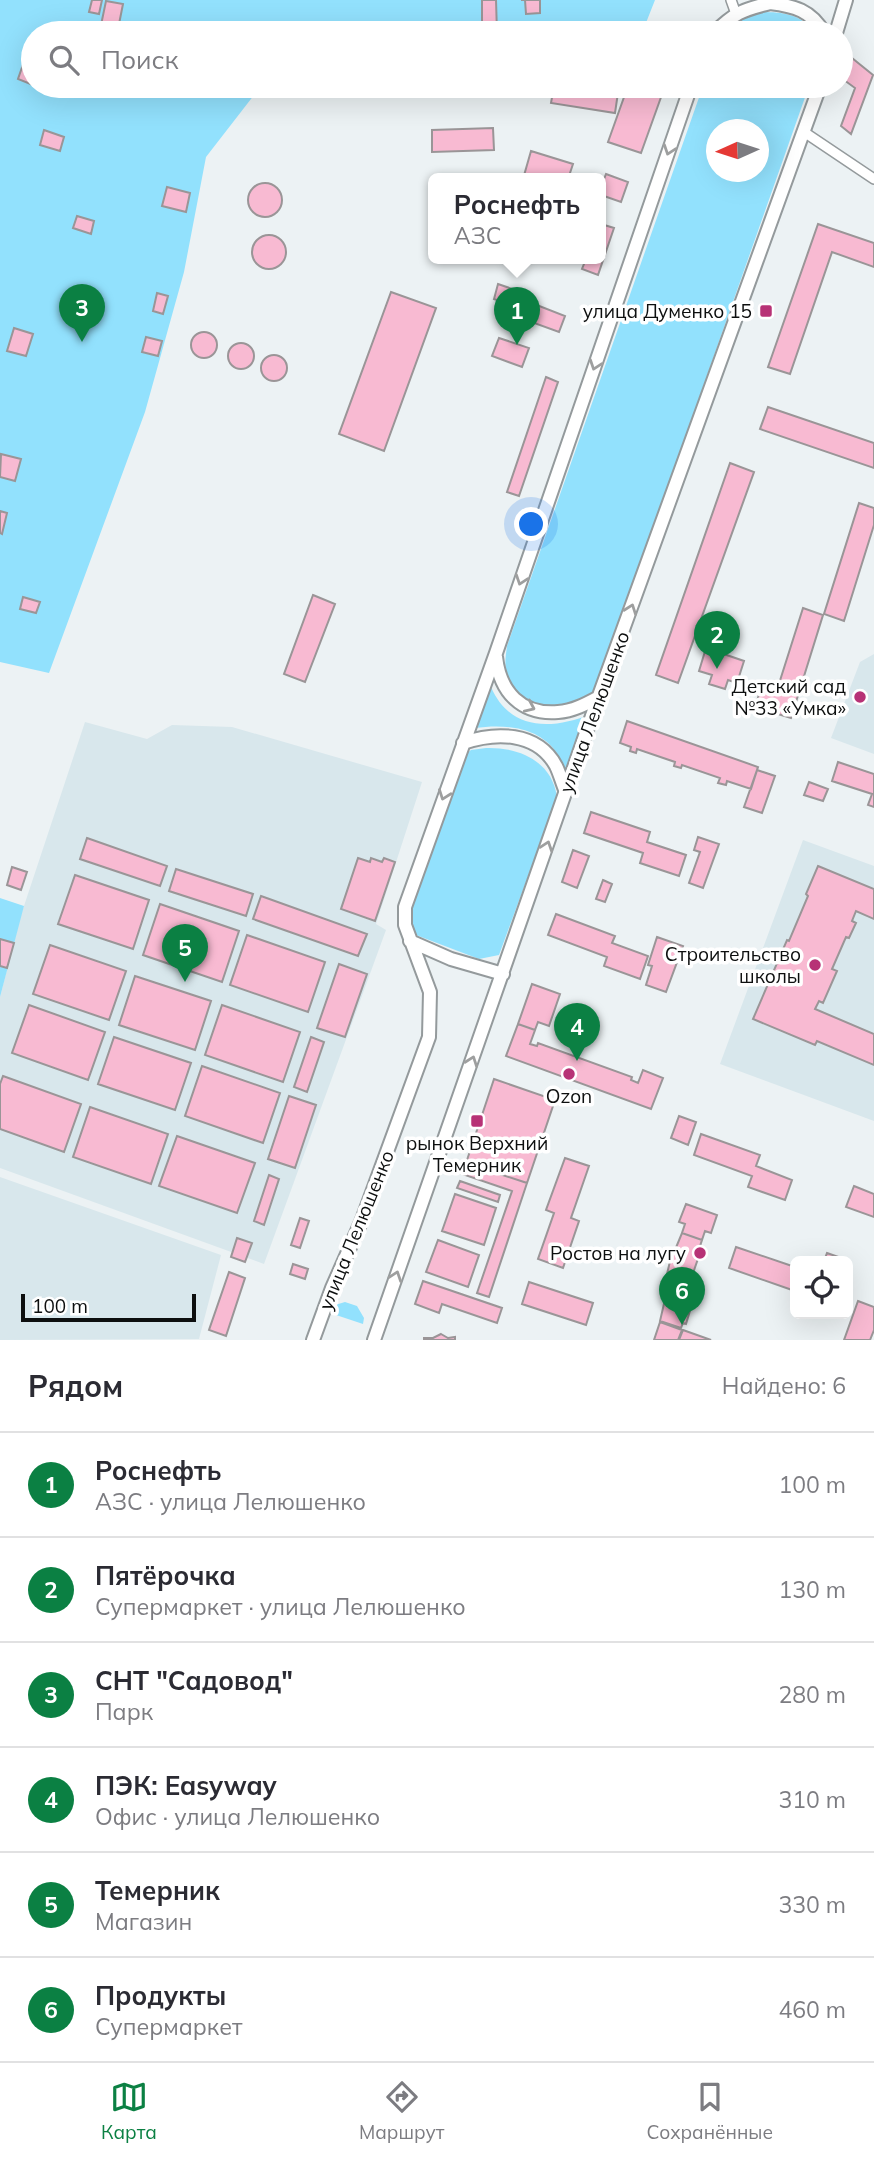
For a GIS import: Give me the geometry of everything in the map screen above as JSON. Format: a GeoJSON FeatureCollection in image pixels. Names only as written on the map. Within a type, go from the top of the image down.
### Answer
{"type":"FeatureCollection","features":[{"type":"Feature","properties":{"kind":"street"},"geometry":{"type":"LineString","coordinates":[[730,0],[736,14]]}},
{"type":"Feature","properties":{"kind":"street"},"geometry":{"type":"LineString","coordinates":[[840,21],[846,0]]}},
{"type":"Feature","properties":{"kind":"street"},"geometry":{"type":"LineString","coordinates":[[726,21],[754,6],[775,2],[806,11],[816,21]]}},
{"type":"Feature","properties":{"kind":"street","name":"улица Лелюшенко"},"geometry":{"type":"LineString","coordinates":[[313,1340],[362,1220],[429,1037],[430,992],[405,925],[405,907],[496,653],[687,98]]}},
{"type":"Feature","properties":{"kind":"street","name":"улица Лелюшенко"},"geometry":{"type":"LineString","coordinates":[[373,1340],[599,697],[816,98]]}},
{"type":"Feature","properties":{"kind":"street"},"geometry":{"type":"LineString","coordinates":[[804,132],[874,179]]}},
{"type":"Feature","properties":{"kind":"street"},"geometry":{"type":"LineString","coordinates":[[496,653],[498,675],[503,685],[522,704],[541,712],[559,712],[578,708],[599,697]]}},
{"type":"Feature","properties":{"kind":"street"},"geometry":{"type":"LineString","coordinates":[[463,743],[492,735],[520,738],[537,746],[555,764],[566,792]]}},
{"type":"Feature","properties":{"kind":"street"},"geometry":{"type":"LineString","coordinates":[[410,941],[451,959],[503,974]]}},
{"type":"Feature","properties":{"kind":"shaded area"},"geometry":{"type":"Polygon","coordinates":[[[0,0],[655,0],[647,21],[21,21],[21,98],[252,98],[206,157],[184,272],[145,412],[49,673],[0,662],[0,0]]]}},
{"type":"Feature","properties":{"kind":"shaded area"},"geometry":{"type":"Polygon","coordinates":[[[759,12],[782,13],[803,21],[733,21],[759,12]]]}},
{"type":"Feature","properties":{"kind":"shaded area"},"geometry":{"type":"Polygon","coordinates":[[[699,98],[805,98],[598,685],[587,697],[576,703],[552,707],[530,701],[520,694],[507,673],[507,646],[699,98]]]}},
{"type":"Feature","properties":{"kind":"shaded area","name":"Детский сад №33 «Умка»"},"geometry":{"type":"Polygon","coordinates":[[[874,654],[874,754],[831,738],[860,662],[874,654]]]}},
{"type":"Feature","properties":{"kind":"shaded area"},"geometry":{"type":"Polygon","coordinates":[[[491,687],[509,712],[534,723],[562,723],[591,714],[567,778],[556,752],[540,737],[508,727],[475,728],[491,687]]]}},
{"type":"Feature","properties":{"kind":"shaded area"},"geometry":{"type":"Polygon","coordinates":[[[85,722],[147,739],[172,725],[232,727],[422,782],[376,924],[386,930],[264,1264],[0,1168],[0,997],[21,915],[85,722]]]}},
{"type":"Feature","properties":{"kind":"shaded area"},"geometry":{"type":"Polygon","coordinates":[[[471,750],[510,750],[541,765],[554,785],[557,797],[499,955],[479,959],[416,935],[410,907],[466,754],[471,750]]]}},
{"type":"Feature","properties":{"kind":"shaded area","name":"Строительство школы"},"geometry":{"type":"Polygon","coordinates":[[[803,840],[874,866],[874,1121],[720,1064],[803,840]]]}},
{"type":"Feature","properties":{"kind":"shaded area"},"geometry":{"type":"Polygon","coordinates":[[[0,898],[24,906],[0,997],[0,898]]]}},
{"type":"Feature","properties":{"kind":"shaded area"},"geometry":{"type":"Polygon","coordinates":[[[0,1177],[221,1255],[199,1339],[0,1340],[0,1177]]]}},
{"type":"Feature","properties":{"kind":"shaded area"},"geometry":{"type":"Polygon","coordinates":[[[345,1302],[357,1306],[364,1318],[363,1324],[330,1313],[335,1305],[345,1302]]]}},
{"type":"Feature","properties":{"kind":"building"},"geometry":{"type":"Polygon","coordinates":[[[92,0],[102,0],[99,14],[89,12],[92,0]]]}},
{"type":"Feature","properties":{"kind":"building"},"geometry":{"type":"Polygon","coordinates":[[[482,0],[496,0],[497,21],[482,21],[482,0]]]}},
{"type":"Feature","properties":{"kind":"building"},"geometry":{"type":"Polygon","coordinates":[[[525,0],[540,0],[540,13],[526,14],[525,0]]]}},
{"type":"Feature","properties":{"kind":"building"},"geometry":{"type":"Polygon","coordinates":[[[106,1],[123,4],[120,21],[102,21],[106,1]]]}},
{"type":"Feature","properties":{"kind":"building"},"geometry":{"type":"Polygon","coordinates":[[[853,59],[873,75],[851,134],[841,126],[855,88],[853,59]]]}},
{"type":"Feature","properties":{"kind":"building"},"geometry":{"type":"Polygon","coordinates":[[[552,98],[617,98],[615,113],[551,103],[552,98]]]}},
{"type":"Feature","properties":{"kind":"building"},"geometry":{"type":"Polygon","coordinates":[[[624,98],[661,98],[641,153],[608,142],[624,98]]]}},
{"type":"Feature","properties":{"kind":"building"},"geometry":{"type":"Polygon","coordinates":[[[493,128],[494,150],[432,152],[432,130],[493,128]]]}},
{"type":"Feature","properties":{"kind":"building"},"geometry":{"type":"Polygon","coordinates":[[[44,130],[64,137],[60,151],[40,145],[44,130]]]}},
{"type":"Feature","properties":{"kind":"building"},"geometry":{"type":"Polygon","coordinates":[[[531,151],[573,164],[570,173],[525,173],[531,151]]]}},
{"type":"Feature","properties":{"kind":"building"},"geometry":{"type":"Polygon","coordinates":[[[606,174],[628,182],[621,202],[606,197],[606,174]]]}},
{"type":"Feature","properties":{"kind":"building"},"geometry":{"type":"Polygon","coordinates":[[[265,183],[277,188],[282,200],[277,212],[265,217],[253,212],[248,200],[253,188],[265,183]]]}},
{"type":"Feature","properties":{"kind":"building"},"geometry":{"type":"Polygon","coordinates":[[[167,187],[190,193],[186,212],[162,206],[167,187]]]}},
{"type":"Feature","properties":{"kind":"building"},"geometry":{"type":"Polygon","coordinates":[[[77,216],[94,221],[91,234],[73,228],[77,216]]]}},
{"type":"Feature","properties":{"kind":"building"},"geometry":{"type":"Polygon","coordinates":[[[818,224],[874,243],[874,267],[832,252],[790,374],[768,367],[818,224]]]}},
{"type":"Feature","properties":{"kind":"building"},"geometry":{"type":"Polygon","coordinates":[[[606,226],[614,228],[606,252],[606,226]]]}},
{"type":"Feature","properties":{"kind":"building"},"geometry":{"type":"Polygon","coordinates":[[[269,235],[281,240],[286,252],[281,264],[269,269],[257,264],[252,252],[257,240],[269,235]]]}},
{"type":"Feature","properties":{"kind":"building"},"geometry":{"type":"Polygon","coordinates":[[[584,264],[602,264],[598,275],[582,269],[584,264]]]}},
{"type":"Feature","properties":{"kind":"building"},"geometry":{"type":"Polygon","coordinates":[[[498,284],[524,293],[520,308],[494,299],[498,284]]]}},
{"type":"Feature","properties":{"kind":"building"},"geometry":{"type":"Polygon","coordinates":[[[391,292],[436,308],[384,451],[339,434],[391,292]]]}},
{"type":"Feature","properties":{"kind":"building"},"geometry":{"type":"Polygon","coordinates":[[[157,293],[168,296],[163,314],[153,311],[157,293]]]}},
{"type":"Feature","properties":{"kind":"building"},"geometry":{"type":"Polygon","coordinates":[[[529,302],[565,316],[559,332],[523,319],[529,302]]]}},
{"type":"Feature","properties":{"kind":"building"},"geometry":{"type":"Polygon","coordinates":[[[14,328],[33,334],[26,356],[7,351],[14,328]]]}},
{"type":"Feature","properties":{"kind":"building"},"geometry":{"type":"Polygon","coordinates":[[[204,332],[213,336],[217,345],[213,354],[204,358],[195,354],[191,345],[195,336],[204,332]]]}},
{"type":"Feature","properties":{"kind":"building"},"geometry":{"type":"Polygon","coordinates":[[[146,337],[162,341],[158,356],[142,352],[146,337]]]}},
{"type":"Feature","properties":{"kind":"building"},"geometry":{"type":"Polygon","coordinates":[[[499,338],[529,348],[522,367],[492,356],[499,338]]]}},
{"type":"Feature","properties":{"kind":"building"},"geometry":{"type":"Polygon","coordinates":[[[241,343],[250,347],[254,356],[250,365],[241,369],[232,365],[228,356],[232,347],[241,343]]]}},
{"type":"Feature","properties":{"kind":"building"},"geometry":{"type":"Polygon","coordinates":[[[274,355],[283,359],[287,368],[283,377],[274,381],[265,377],[261,368],[265,359],[274,355]]]}},
{"type":"Feature","properties":{"kind":"building"},"geometry":{"type":"Polygon","coordinates":[[[546,377],[558,382],[519,496],[507,492],[546,377]]]}},
{"type":"Feature","properties":{"kind":"building"},"geometry":{"type":"Polygon","coordinates":[[[768,407],[874,443],[874,468],[760,429],[768,407]]]}},
{"type":"Feature","properties":{"kind":"building"},"geometry":{"type":"Polygon","coordinates":[[[1,454],[21,459],[15,481],[0,477],[1,454]]]}},
{"type":"Feature","properties":{"kind":"building"},"geometry":{"type":"Polygon","coordinates":[[[730,463],[754,472],[678,683],[656,675],[730,463]]]}},
{"type":"Feature","properties":{"kind":"building"},"geometry":{"type":"Polygon","coordinates":[[[859,503],[874,508],[874,525],[844,621],[824,614],[859,503]]]}},
{"type":"Feature","properties":{"kind":"building"},"geometry":{"type":"Polygon","coordinates":[[[0,511],[7,513],[2,534],[0,533],[0,511]]]}},
{"type":"Feature","properties":{"kind":"building"},"geometry":{"type":"Polygon","coordinates":[[[313,595],[335,604],[305,682],[284,674],[313,595]]]}},
{"type":"Feature","properties":{"kind":"building"},"geometry":{"type":"Polygon","coordinates":[[[23,597],[40,602],[36,613],[20,609],[23,597]]]}},
{"type":"Feature","properties":{"kind":"building"},"geometry":{"type":"Polygon","coordinates":[[[803,608],[823,615],[791,718],[755,707],[762,685],[777,690],[803,608]]]}},
{"type":"Feature","properties":{"kind":"building"},"geometry":{"type":"Polygon","coordinates":[[[706,648],[744,661],[737,683],[728,680],[725,689],[709,684],[712,675],[699,671],[706,648]]]}},
{"type":"Feature","properties":{"kind":"building"},"geometry":{"type":"Polygon","coordinates":[[[627,721],[758,767],[751,789],[727,781],[726,785],[718,783],[720,778],[682,765],[681,768],[674,766],[675,762],[637,749],[636,753],[630,751],[631,747],[620,743],[627,721]]]}},
{"type":"Feature","properties":{"kind":"building"},"geometry":{"type":"Polygon","coordinates":[[[838,762],[874,774],[874,807],[868,805],[872,794],[832,781],[838,762]]]}},
{"type":"Feature","properties":{"kind":"building"},"geometry":{"type":"Polygon","coordinates":[[[757,770],[775,776],[762,813],[744,807],[757,770]]]}},
{"type":"Feature","properties":{"kind":"building"},"geometry":{"type":"Polygon","coordinates":[[[809,782],[828,789],[823,801],[804,795],[809,782]]]}},
{"type":"Feature","properties":{"kind":"building"},"geometry":{"type":"Polygon","coordinates":[[[591,812],[650,832],[647,842],[686,855],[679,876],[640,863],[643,853],[584,833],[591,812]]]}},
{"type":"Feature","properties":{"kind":"building"},"geometry":{"type":"Polygon","coordinates":[[[698,837],[719,844],[703,888],[689,883],[700,852],[694,850],[698,837]]]}},
{"type":"Feature","properties":{"kind":"building"},"geometry":{"type":"Polygon","coordinates":[[[87,838],[167,866],[160,886],[80,859],[87,838]]]}},
{"type":"Feature","properties":{"kind":"building"},"geometry":{"type":"Polygon","coordinates":[[[573,850],[589,856],[577,888],[562,882],[573,850]]]}},
{"type":"Feature","properties":{"kind":"building"},"geometry":{"type":"Polygon","coordinates":[[[358,858],[370,862],[371,858],[382,862],[384,858],[395,862],[375,921],[341,909],[358,858]]]}},
{"type":"Feature","properties":{"kind":"building"},"geometry":{"type":"Polygon","coordinates":[[[818,866],[874,889],[874,919],[856,911],[852,921],[856,923],[849,938],[846,937],[832,969],[837,971],[823,1003],[819,1001],[815,1009],[874,1034],[874,1065],[817,1041],[815,1045],[753,1019],[787,940],[789,941],[818,866]]]}},
{"type":"Feature","properties":{"kind":"building"},"geometry":{"type":"Polygon","coordinates":[[[12,867],[27,872],[21,890],[7,885],[12,867]]]}},
{"type":"Feature","properties":{"kind":"building"},"geometry":{"type":"Polygon","coordinates":[[[176,869],[253,894],[246,916],[169,891],[176,869]]]}},
{"type":"Feature","properties":{"kind":"building"},"geometry":{"type":"Polygon","coordinates":[[[75,875],[149,900],[133,949],[58,924],[75,875]]]}},
{"type":"Feature","properties":{"kind":"building"},"geometry":{"type":"Polygon","coordinates":[[[603,880],[612,884],[605,902],[596,899],[603,880]]]}},
{"type":"Feature","properties":{"kind":"building"},"geometry":{"type":"Polygon","coordinates":[[[261,896],[367,934],[358,956],[253,919],[261,896]]]}},
{"type":"Feature","properties":{"kind":"building"},"geometry":{"type":"Polygon","coordinates":[[[160,904],[239,931],[222,982],[143,955],[160,904]]]}},
{"type":"Feature","properties":{"kind":"building"},"geometry":{"type":"Polygon","coordinates":[[[556,914],[615,936],[612,943],[648,956],[640,979],[604,966],[607,957],[548,935],[556,914]]]}},
{"type":"Feature","properties":{"kind":"building"},"geometry":{"type":"Polygon","coordinates":[[[247,935],[325,962],[308,1012],[230,985],[247,935]]]}},
{"type":"Feature","properties":{"kind":"building"},"geometry":{"type":"Polygon","coordinates":[[[657,937],[683,946],[666,992],[646,985],[652,966],[648,965],[657,937]]]}},
{"type":"Feature","properties":{"kind":"building"},"geometry":{"type":"Polygon","coordinates":[[[0,939],[14,943],[7,968],[0,966],[0,939]]]}},
{"type":"Feature","properties":{"kind":"building"},"geometry":{"type":"Polygon","coordinates":[[[50,945],[126,971],[109,1020],[33,994],[50,945]]]}},
{"type":"Feature","properties":{"kind":"building"},"geometry":{"type":"Polygon","coordinates":[[[339,964],[367,974],[345,1037],[317,1028],[339,964]]]}},
{"type":"Feature","properties":{"kind":"building"},"geometry":{"type":"Polygon","coordinates":[[[135,976],[211,1001],[195,1050],[119,1025],[135,976]]]}},
{"type":"Feature","properties":{"kind":"building"},"geometry":{"type":"Polygon","coordinates":[[[532,984],[560,994],[549,1026],[538,1022],[535,1030],[518,1024],[532,984]]]}},
{"type":"Feature","properties":{"kind":"building"},"geometry":{"type":"Polygon","coordinates":[[[29,1005],[105,1032],[88,1080],[12,1053],[29,1005]]]}},
{"type":"Feature","properties":{"kind":"building"},"geometry":{"type":"Polygon","coordinates":[[[222,1005],[300,1032],[283,1082],[205,1055],[222,1005]]]}},
{"type":"Feature","properties":{"kind":"building"},"geometry":{"type":"Polygon","coordinates":[[[518,1024],[535,1030],[530,1044],[537,1046],[538,1043],[632,1077],[631,1080],[638,1083],[643,1070],[663,1078],[651,1109],[506,1056],[518,1024]]]}},
{"type":"Feature","properties":{"kind":"building"},"geometry":{"type":"Polygon","coordinates":[[[114,1037],[191,1063],[175,1110],[98,1084],[114,1037]]]}},
{"type":"Feature","properties":{"kind":"building"},"geometry":{"type":"Polygon","coordinates":[[[311,1037],[324,1042],[307,1092],[294,1087],[311,1037]]]}},
{"type":"Feature","properties":{"kind":"building"},"geometry":{"type":"Polygon","coordinates":[[[202,1066],[280,1093],[263,1143],[185,1116],[202,1066]]]}},
{"type":"Feature","properties":{"kind":"building"},"geometry":{"type":"Polygon","coordinates":[[[3,1076],[81,1104],[64,1152],[0,1129],[0,1084],[3,1076]]]}},
{"type":"Feature","properties":{"kind":"building"},"geometry":{"type":"Polygon","coordinates":[[[494,1079],[555,1100],[527,1183],[466,1163],[494,1079]]]}},
{"type":"Feature","properties":{"kind":"building"},"geometry":{"type":"Polygon","coordinates":[[[289,1096],[316,1105],[295,1168],[268,1159],[289,1096]]]}},
{"type":"Feature","properties":{"kind":"building"},"geometry":{"type":"Polygon","coordinates":[[[90,1107],[168,1134],[151,1184],[73,1157],[90,1107]]]}},
{"type":"Feature","properties":{"kind":"building"},"geometry":{"type":"Polygon","coordinates":[[[679,1116],[696,1122],[688,1145],[671,1138],[679,1116]]]}},
{"type":"Feature","properties":{"kind":"building"},"geometry":{"type":"Polygon","coordinates":[[[701,1134],[760,1155],[756,1166],[792,1180],[785,1200],[748,1187],[752,1176],[694,1155],[701,1134]]]}},
{"type":"Feature","properties":{"kind":"building"},"geometry":{"type":"Polygon","coordinates":[[[177,1136],[255,1163],[237,1213],[159,1186],[177,1136]]]}},
{"type":"Feature","properties":{"kind":"building"},"geometry":{"type":"Polygon","coordinates":[[[565,1158],[589,1166],[571,1218],[579,1221],[563,1268],[538,1259],[554,1213],[546,1210],[565,1158]]]}},
{"type":"Feature","properties":{"kind":"building"},"geometry":{"type":"Polygon","coordinates":[[[466,1163],[527,1183],[489,1297],[477,1293],[512,1191],[462,1174],[466,1163]]]}},
{"type":"Feature","properties":{"kind":"building"},"geometry":{"type":"Polygon","coordinates":[[[269,1175],[279,1179],[264,1225],[254,1221],[269,1175]]]}},
{"type":"Feature","properties":{"kind":"building"},"geometry":{"type":"Polygon","coordinates":[[[460,1181],[500,1195],[498,1202],[457,1188],[460,1181]]]}},
{"type":"Feature","properties":{"kind":"building"},"geometry":{"type":"Polygon","coordinates":[[[854,1186],[874,1194],[874,1217],[846,1207],[854,1186]]]}},
{"type":"Feature","properties":{"kind":"building"},"geometry":{"type":"Polygon","coordinates":[[[455,1194],[496,1208],[484,1245],[442,1231],[455,1194]]]}},
{"type":"Feature","properties":{"kind":"building"},"geometry":{"type":"Polygon","coordinates":[[[686,1204],[717,1215],[711,1233],[705,1231],[702,1240],[682,1233],[685,1224],[679,1222],[686,1204]]]}},
{"type":"Feature","properties":{"kind":"building"},"geometry":{"type":"Polygon","coordinates":[[[300,1218],[309,1221],[300,1248],[291,1245],[300,1218]]]}},
{"type":"Feature","properties":{"kind":"building"},"geometry":{"type":"Polygon","coordinates":[[[682,1233],[702,1240],[701,1250],[687,1285],[666,1278],[673,1249],[675,1250],[682,1233]]]}},
{"type":"Feature","properties":{"kind":"building"},"geometry":{"type":"Polygon","coordinates":[[[237,1238],[252,1243],[245,1262],[231,1257],[237,1238]]]}},
{"type":"Feature","properties":{"kind":"building"},"geometry":{"type":"Polygon","coordinates":[[[438,1240],[479,1255],[468,1287],[426,1272],[438,1240]]]}},
{"type":"Feature","properties":{"kind":"building"},"geometry":{"type":"Polygon","coordinates":[[[736,1247],[790,1265],[790,1289],[729,1268],[736,1247]]]}},
{"type":"Feature","properties":{"kind":"building"},"geometry":{"type":"Polygon","coordinates":[[[293,1264],[308,1269],[305,1279],[290,1274],[293,1264]]]}},
{"type":"Feature","properties":{"kind":"building"},"geometry":{"type":"Polygon","coordinates":[[[229,1272],[245,1278],[226,1336],[209,1330],[229,1272]]]}},
{"type":"Feature","properties":{"kind":"building"},"geometry":{"type":"Polygon","coordinates":[[[674,1280],[695,1288],[686,1324],[683,1323],[681,1328],[660,1321],[666,1295],[669,1296],[674,1280]]]}},
{"type":"Feature","properties":{"kind":"building"},"geometry":{"type":"Polygon","coordinates":[[[423,1281],[502,1308],[497,1323],[442,1304],[439,1313],[415,1304],[423,1281]]]}},
{"type":"Feature","properties":{"kind":"building"},"geometry":{"type":"Polygon","coordinates":[[[529,1282],[593,1303],[586,1325],[522,1304],[529,1282]]]}},
{"type":"Feature","properties":{"kind":"building"},"geometry":{"type":"Polygon","coordinates":[[[858,1301],[874,1307],[874,1330],[870,1340],[844,1340],[858,1301]]]}},
{"type":"Feature","properties":{"kind":"building"},"geometry":{"type":"Polygon","coordinates":[[[660,1322],[682,1330],[678,1340],[654,1340],[660,1322]]]}},
{"type":"Feature","properties":{"kind":"building"},"geometry":{"type":"Polygon","coordinates":[[[683,1330],[711,1340],[679,1340],[683,1330]]]}},
{"type":"Feature","properties":{"kind":"building"},"geometry":{"type":"Polygon","coordinates":[[[441,1334],[448,1338],[455,1337],[455,1340],[424,1340],[424,1338],[441,1334]]]}},
{"type":"Feature","properties":{"kind":"place","name":"улица Думенко 15"},"geometry":{"type":"Point","coordinates":[766,311]}},
{"type":"Feature","properties":{"kind":"place","name":"СНТ \"Садовод\""},"geometry":{"type":"Point","coordinates":[82,342]}},
{"type":"Feature","properties":{"kind":"place","name":"Роснефть"},"geometry":{"type":"Point","coordinates":[517,345]}},
{"type":"Feature","properties":{"kind":"place","name":"Пятёрочка"},"geometry":{"type":"Point","coordinates":[717,669]}},
{"type":"Feature","properties":{"kind":"place","name":"Детский сад №33 «Умка»"},"geometry":{"type":"Point","coordinates":[860,697]}},
{"type":"Feature","properties":{"kind":"place","name":"Строительство школы"},"geometry":{"type":"Point","coordinates":[815,965]}},
{"type":"Feature","properties":{"kind":"place","name":"Темерник"},"geometry":{"type":"Point","coordinates":[185,982]}},
{"type":"Feature","properties":{"kind":"place","name":"ПЭК: Easyway"},"geometry":{"type":"Point","coordinates":[577,1061]}},
{"type":"Feature","properties":{"kind":"place","name":"Ozon"},"geometry":{"type":"Point","coordinates":[569,1074]}},
{"type":"Feature","properties":{"kind":"place","name":"рынок Верхний Темерник"},"geometry":{"type":"Point","coordinates":[477,1121]}},
{"type":"Feature","properties":{"kind":"place","name":"Ростов на лугу"},"geometry":{"type":"Point","coordinates":[700,1253]}},
{"type":"Feature","properties":{"kind":"place","name":"Продукты"},"geometry":{"type":"Point","coordinates":[682,1325]}}]}
